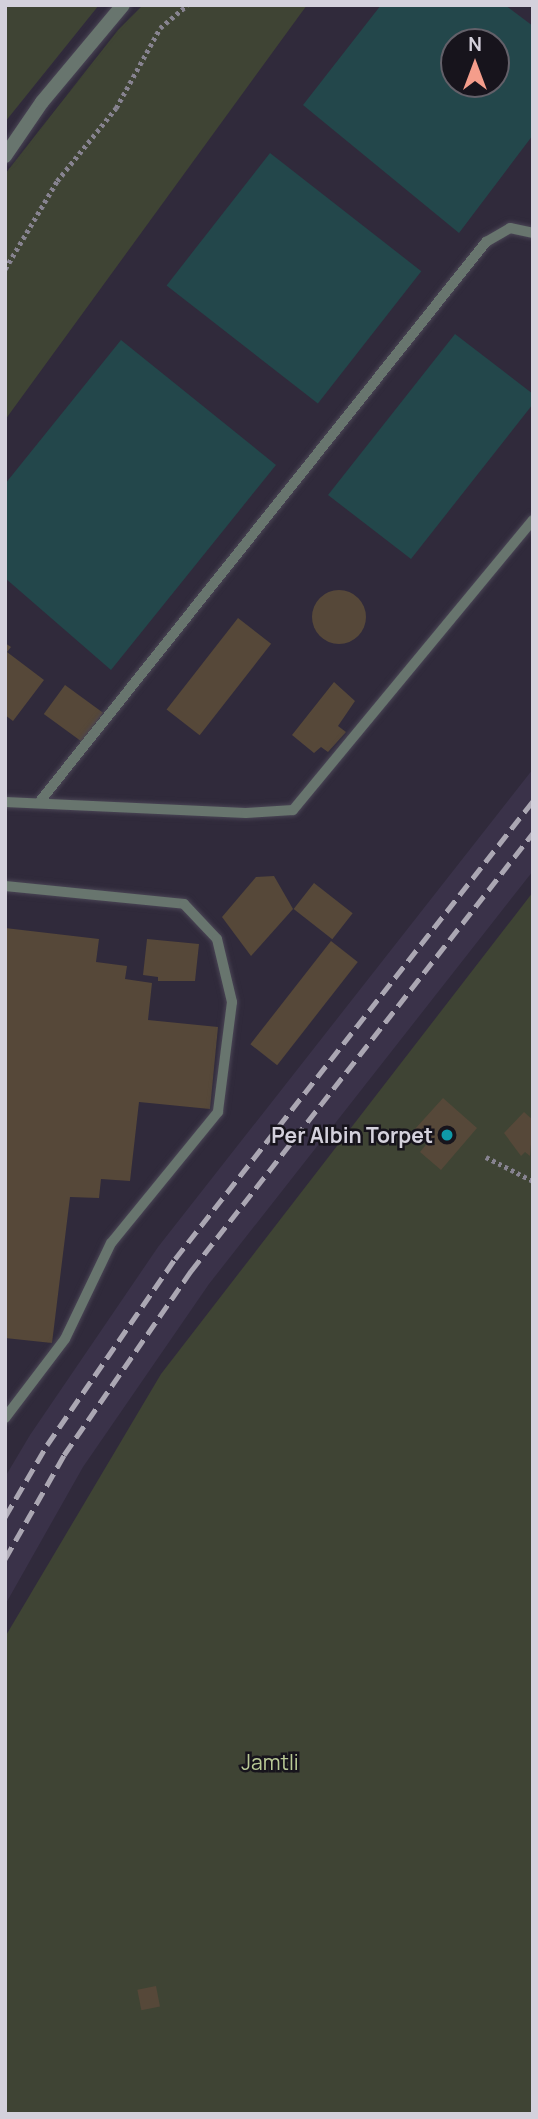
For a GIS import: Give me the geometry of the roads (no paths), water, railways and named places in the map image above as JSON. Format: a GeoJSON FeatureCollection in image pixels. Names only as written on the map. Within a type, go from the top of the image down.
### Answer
{"type":"FeatureCollection","features":[{"type":"Feature","properties":{"kind":"street"},"geometry":{"type":"LineString","coordinates":[[5,156],[42,102],[123,5]]}},
{"type":"Feature","properties":{"kind":"lane"},"geometry":{"type":"LineString","coordinates":[[41,800],[486,242],[510,228],[533,233]]}},
{"type":"Feature","properties":{"kind":"lane"},"geometry":{"type":"LineString","coordinates":[[5,802],[41,800],[246,813],[293,810],[533,520]]}},
{"type":"Feature","properties":{"kind":"lane"},"geometry":{"type":"LineString","coordinates":[[5,886],[184,904],[217,939],[232,1002],[218,1112],[111,1243],[65,1339],[5,1418]]}},
{"type":"Feature","properties":{"kind":"railway"},"geometry":{"type":"LineString","coordinates":[[5,1517],[47,1445],[175,1259],[533,801]]}},
{"type":"Feature","properties":{"kind":"railway"},"geometry":{"type":"LineString","coordinates":[[5,1559],[64,1455],[191,1271],[533,833]]}},
{"type":"Feature","properties":{"kind":"place","name":"Per Albin Torpet"},"geometry":{"type":"Point","coordinates":[447,1135]}},
{"type":"Feature","properties":{"kind":"park label","name":"Jamtli"},"geometry":{"type":"Point","coordinates":[270,1762]}}]}
